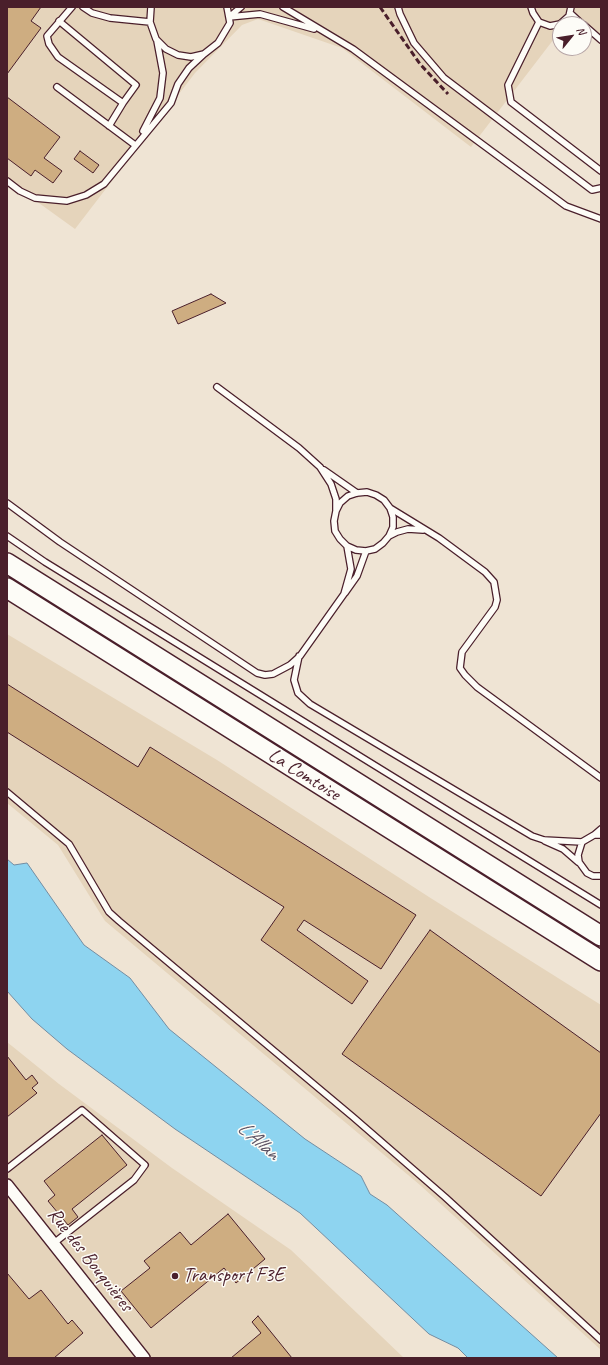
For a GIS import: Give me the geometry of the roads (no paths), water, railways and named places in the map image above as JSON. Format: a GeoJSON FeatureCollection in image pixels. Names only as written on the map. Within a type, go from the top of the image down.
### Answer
{"type":"FeatureCollection","features":[{"type":"Feature","properties":{"kind":"highway","name":"La Comtoise"},"geometry":{"type":"LineString","coordinates":[[7,563],[601,936]]}},
{"type":"Feature","properties":{"kind":"highway","name":"La Comtoise"},"geometry":{"type":"LineString","coordinates":[[7,588],[601,961]]}},
{"type":"Feature","properties":{"kind":"highway"},"geometry":{"type":"LineString","coordinates":[[507,877],[601,930]]}},
{"type":"Feature","properties":{"kind":"highway"},"geometry":{"type":"LineString","coordinates":[[536,920],[601,969]]}},
{"type":"Feature","properties":{"kind":"street","name":"Rue des Bouquières"},"geometry":{"type":"LineString","coordinates":[[7,1185],[144,1358]]}},
{"type":"Feature","properties":{"kind":"lane"},"geometry":{"type":"LineString","coordinates":[[72,7],[47,36],[49,44],[58,57],[123,103]]}},
{"type":"Feature","properties":{"kind":"lane"},"geometry":{"type":"LineString","coordinates":[[83,7],[92,13],[110,18],[150,22]]}},
{"type":"Feature","properties":{"kind":"lane"},"geometry":{"type":"LineString","coordinates":[[140,139],[160,98],[163,73],[156,39],[150,22],[151,7]]}},
{"type":"Feature","properties":{"kind":"lane"},"geometry":{"type":"LineString","coordinates":[[7,181],[20,191],[35,198],[67,201],[86,196],[104,184],[171,103],[178,84],[189,68],[218,43],[230,23],[228,7]]}},
{"type":"Feature","properties":{"kind":"lane"},"geometry":{"type":"LineString","coordinates":[[229,17],[241,7]]}},
{"type":"Feature","properties":{"kind":"lane"},"geometry":{"type":"LineString","coordinates":[[283,7],[353,49],[566,206],[601,219]]}},
{"type":"Feature","properties":{"kind":"lane"},"geometry":{"type":"LineString","coordinates":[[398,7],[414,43],[444,78],[592,190],[601,188]]}},
{"type":"Feature","properties":{"kind":"lane"},"geometry":{"type":"LineString","coordinates":[[532,7],[533,13],[539,22],[552,26]]}},
{"type":"Feature","properties":{"kind":"lane"},"geometry":{"type":"LineString","coordinates":[[229,17],[260,14],[320,30]]}},
{"type":"Feature","properties":{"kind":"lane"},"geometry":{"type":"LineString","coordinates":[[59,22],[136,85],[109,126]]}},
{"type":"Feature","properties":{"kind":"lane"},"geometry":{"type":"LineString","coordinates":[[539,22],[508,85],[511,102],[601,170]]}},
{"type":"Feature","properties":{"kind":"lane"},"geometry":{"type":"LineString","coordinates":[[592,32],[601,40]]}},
{"type":"Feature","properties":{"kind":"lane"},"geometry":{"type":"LineString","coordinates":[[156,39],[166,49],[178,55],[191,57],[204,54]]}},
{"type":"Feature","properties":{"kind":"lane"},"geometry":{"type":"LineString","coordinates":[[57,87],[135,145]]}},
{"type":"Feature","properties":{"kind":"lane"},"geometry":{"type":"LineString","coordinates":[[217,387],[299,448],[320,467],[357,492]]}},
{"type":"Feature","properties":{"kind":"lane"},"geometry":{"type":"LineString","coordinates":[[320,467],[331,484],[336,499],[334,521],[336,531],[340,539],[348,546],[356,550],[366,551],[375,549],[389,536],[393,527],[393,517],[390,508],[384,500],[367,492],[357,492],[348,496],[340,503],[336,511]]}},
{"type":"Feature","properties":{"kind":"lane"},"geometry":{"type":"LineString","coordinates":[[7,503],[60,542],[258,673],[265,675],[273,674],[300,656],[344,594],[350,588],[366,551]]}},
{"type":"Feature","properties":{"kind":"lane"},"geometry":{"type":"LineString","coordinates":[[390,508],[426,530],[485,572],[494,582],[497,600],[495,607],[462,652],[460,668],[465,675],[477,687],[601,778]]}},
{"type":"Feature","properties":{"kind":"lane"},"geometry":{"type":"LineString","coordinates":[[389,536],[408,529],[426,530]]}},
{"type":"Feature","properties":{"kind":"lane"},"geometry":{"type":"LineString","coordinates":[[7,536],[44,562],[601,905]]}},
{"type":"Feature","properties":{"kind":"lane"},"geometry":{"type":"LineString","coordinates":[[344,594],[351,568],[348,546]]}},
{"type":"Feature","properties":{"kind":"lane"},"geometry":{"type":"LineString","coordinates":[[300,656],[294,680],[298,693],[310,704],[514,826],[563,849],[579,862],[587,873],[600,877]]}},
{"type":"Feature","properties":{"kind":"lane"},"geometry":{"type":"LineString","coordinates":[[7,792],[69,844],[109,912],[353,1117],[445,1198],[601,1340]]}},
{"type":"Feature","properties":{"kind":"lane"},"geometry":{"type":"LineString","coordinates":[[579,862],[579,848],[582,842],[601,829]]}},
{"type":"Feature","properties":{"kind":"lane"},"geometry":{"type":"LineString","coordinates":[[594,835],[601,835]]}},
{"type":"Feature","properties":{"kind":"lane"},"geometry":{"type":"LineString","coordinates":[[544,840],[582,842]]}},
{"type":"Feature","properties":{"kind":"lane"},"geometry":{"type":"LineString","coordinates":[[7,1169],[82,1110],[145,1164],[134,1180],[54,1243]]}},
{"type":"Feature","properties":{"kind":"water","name":"L'Allan"},"geometry":{"type":"Polygon","coordinates":[[[7,859],[14,865],[27,863],[84,945],[130,978],[169,1029],[305,1139],[361,1176],[370,1194],[387,1205],[558,1358],[468,1358],[458,1348],[429,1334],[300,1213],[175,1129],[67,1049],[32,1019],[7,991],[7,859]]]}},
{"type":"Feature","properties":{"kind":"railway"},"geometry":{"type":"LineString","coordinates":[[380,7],[420,64],[448,94]]}},
{"type":"Feature","properties":{"kind":"place","name":"Transport F3E"},"geometry":{"type":"Point","coordinates":[175,1276]}}]}
